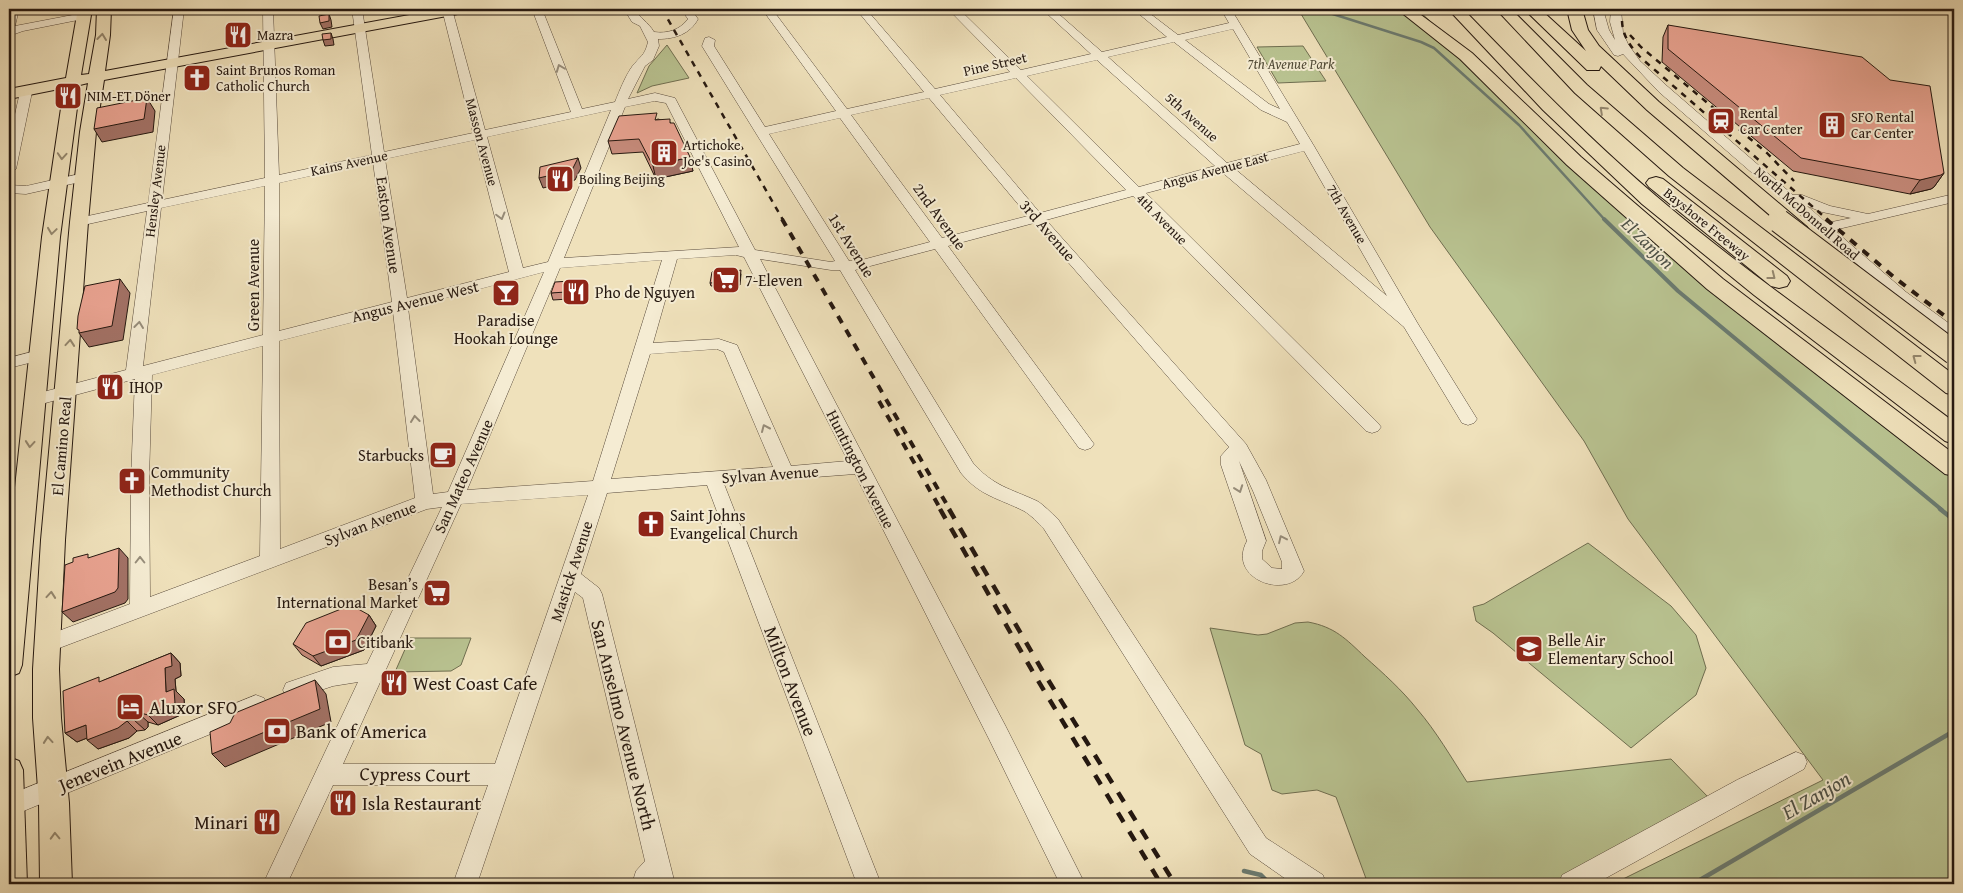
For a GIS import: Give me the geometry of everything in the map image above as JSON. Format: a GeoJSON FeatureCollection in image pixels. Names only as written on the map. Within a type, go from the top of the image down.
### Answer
{"type":"FeatureCollection","features":[{"type":"Feature","properties":{"kind":"highway"},"geometry":{"type":"LineString","coordinates":[[1404,9],[1439,34],[1474,63],[1574,161],[1678,254],[1736,301],[1954,467]]}},
{"type":"Feature","properties":{"kind":"highway"},"geometry":{"type":"LineString","coordinates":[[1438,9],[1544,124],[1678,254]]}},
{"type":"Feature","properties":{"kind":"highway"},"geometry":{"type":"LineString","coordinates":[[1455,9],[1567,125],[1649,199],[1733,267],[1954,435]]}},
{"type":"Feature","properties":{"kind":"highway","name":"Bayshore Freeway"},"geometry":{"type":"LineString","coordinates":[[1477,9],[1557,93],[1649,177],[1954,419]]}},
{"type":"Feature","properties":{"kind":"highway","name":"Bayshore Freeway"},"geometry":{"type":"LineString","coordinates":[[1502,9],[1612,118],[1676,172],[1954,387]]}},
{"type":"Feature","properties":{"kind":"highway"},"geometry":{"type":"LineString","coordinates":[[1524,9],[1651,138],[1749,230]]}},
{"type":"Feature","properties":{"kind":"highway"},"geometry":{"type":"LineString","coordinates":[[1531,9],[1741,194],[1954,352]]}},
{"type":"Feature","properties":{"kind":"highway"},"geometry":{"type":"LineString","coordinates":[[1546,9],[1658,122]]}},
{"type":"Feature","properties":{"kind":"highway"},"geometry":{"type":"LineString","coordinates":[[1575,9],[1580,30],[1588,42],[1653,106],[1954,362]]}},
{"type":"Feature","properties":{"kind":"highway"},"geometry":{"type":"LineString","coordinates":[[1492,48],[1503,68],[1543,110],[1664,223],[1776,319],[1954,463]]}},
{"type":"Feature","properties":{"kind":"main road","name":"El Camino Real"},"geometry":{"type":"LineString","coordinates":[[56,884],[53,788],[45,695],[47,644],[79,222],[88,132],[97,77],[104,9]]}},
{"type":"Feature","properties":{"kind":"main road"},"geometry":{"type":"LineString","coordinates":[[9,89],[97,77],[447,10],[463,9]]}},
{"type":"Feature","properties":{"kind":"main road","name":"El Camino Real"},"geometry":{"type":"LineString","coordinates":[[9,666],[34,400],[52,237],[60,183],[64,134],[84,13]]}},
{"type":"Feature","properties":{"kind":"main road"},"geometry":{"type":"LineString","coordinates":[[9,94],[26,92],[72,80]]}},
{"type":"Feature","properties":{"kind":"main road"},"geometry":{"type":"LineString","coordinates":[[9,770],[11,884]]}},
{"type":"Feature","properties":{"kind":"street"},"geometry":{"type":"LineString","coordinates":[[14,9],[12,28],[84,13]]}},
{"type":"Feature","properties":{"kind":"street","name":"Hensley Avenue"},"geometry":{"type":"LineString","coordinates":[[140,609],[139,372],[153,206],[179,9]]}},
{"type":"Feature","properties":{"kind":"street","name":"Green Avenue"},"geometry":{"type":"LineString","coordinates":[[268,9],[272,180],[270,561]]}},
{"type":"Feature","properties":{"kind":"street","name":"Easton Avenue"},"geometry":{"type":"LineString","coordinates":[[358,9],[380,157],[425,502]]}},
{"type":"Feature","properties":{"kind":"street"},"geometry":{"type":"LineString","coordinates":[[537,9],[578,114]]}},
{"type":"Feature","properties":{"kind":"street"},"geometry":{"type":"LineString","coordinates":[[629,9],[636,20],[644,24],[649,37],[659,37],[685,28],[693,19],[687,10]]}},
{"type":"Feature","properties":{"kind":"street","name":"2nd Avenue"},"geometry":{"type":"LineString","coordinates":[[767,9],[1085,444]]}},
{"type":"Feature","properties":{"kind":"street","name":"3rd Avenue"},"geometry":{"type":"LineString","coordinates":[[861,9],[1038,218],[1240,448],[1253,467],[1282,540],[1292,558],[1294,572],[1288,577],[1273,578],[1260,571],[1253,563],[1252,551],[1257,541],[1230,465],[1230,456],[1240,448]]}},
{"type":"Feature","properties":{"kind":"street","name":"4th Avenue"},"geometry":{"type":"LineString","coordinates":[[953,9],[1372,428]]}},
{"type":"Feature","properties":{"kind":"street","name":"5th Avenue"},"geometry":{"type":"LineString","coordinates":[[1047,9],[1225,168],[1410,324]]}},
{"type":"Feature","properties":{"kind":"street"},"geometry":{"type":"LineString","coordinates":[[1138,9],[1265,107],[1291,119]]}},
{"type":"Feature","properties":{"kind":"street","name":"7th Avenue"},"geometry":{"type":"LineString","coordinates":[[1226,9],[1308,146],[1410,324],[1468,419]]}},
{"type":"Feature","properties":{"kind":"street","name":"North McDonnell Road"},"geometry":{"type":"LineString","coordinates":[[1598,9],[1602,30],[1616,51],[1633,67],[1663,89]]}},
{"type":"Feature","properties":{"kind":"street","name":"North McDonnell Road"},"geometry":{"type":"LineString","coordinates":[[1616,9],[1615,27],[1623,47],[1635,62],[1663,89],[1902,295],[1954,334]]}},
{"type":"Feature","properties":{"kind":"street","name":"Masson Avenue"},"geometry":{"type":"LineString","coordinates":[[447,10],[516,275]]}},
{"type":"Feature","properties":{"kind":"street","name":"Pine Street"},"geometry":{"type":"LineString","coordinates":[[761,132],[1236,26]]}},
{"type":"Feature","properties":{"kind":"street","name":"San Mateo Avenue"},"geometry":{"type":"LineString","coordinates":[[276,884],[455,498],[620,105],[640,64],[637,59],[649,37]]}},
{"type":"Feature","properties":{"kind":"street","name":"1st Avenue"},"geometry":{"type":"LineString","coordinates":[[709,40],[708,46],[845,266],[967,468],[978,481],[1032,508],[1051,524],[1258,846],[1314,884]]}},
{"type":"Feature","properties":{"kind":"street"},"geometry":{"type":"LineString","coordinates":[[9,170],[26,92]]}},
{"type":"Feature","properties":{"kind":"street","name":"Huntington Avenue"},"geometry":{"type":"LineString","coordinates":[[620,105],[656,97],[665,98],[670,101],[997,732],[1073,884]]}},
{"type":"Feature","properties":{"kind":"street","name":"Kains Avenue"},"geometry":{"type":"LineString","coordinates":[[79,222],[620,105]]}},
{"type":"Feature","properties":{"kind":"street","name":"Angus Avenue East"},"geometry":{"type":"LineString","coordinates":[[801,261],[845,266],[858,265],[1308,146]]}},
{"type":"Feature","properties":{"kind":"street"},"geometry":{"type":"LineString","coordinates":[[9,189],[26,190],[84,177]]}},
{"type":"Feature","properties":{"kind":"street"},"geometry":{"type":"LineString","coordinates":[[1785,194],[1827,209],[1871,218]]}},
{"type":"Feature","properties":{"kind":"street"},"geometry":{"type":"LineString","coordinates":[[1825,228],[1954,198]]}},
{"type":"Feature","properties":{"kind":"street","name":"Angus Avenue West"},"geometry":{"type":"LineString","coordinates":[[34,400],[565,262],[736,251],[801,261]]}},
{"type":"Feature","properties":{"kind":"street","name":"Mastick Avenue"},"geometry":{"type":"LineString","coordinates":[[465,884],[570,576],[644,349],[671,256]]}},
{"type":"Feature","properties":{"kind":"street"},"geometry":{"type":"LineString","coordinates":[[644,349],[719,344],[731,349],[785,473]]}},
{"type":"Feature","properties":{"kind":"street"},"geometry":{"type":"LineString","coordinates":[[9,363],[39,355]]}},
{"type":"Feature","properties":{"kind":"street","name":"Sylvan Avenue"},"geometry":{"type":"LineString","coordinates":[[47,644],[425,502],[455,498],[860,468]]}},
{"type":"Feature","properties":{"kind":"street","name":"Milton Avenue"},"geometry":{"type":"LineString","coordinates":[[713,478],[869,884]]}},
{"type":"Feature","properties":{"kind":"street","name":"San Anselmo Avenue North"},"geometry":{"type":"LineString","coordinates":[[570,576],[592,594],[661,875]]}},
{"type":"Feature","properties":{"kind":"street","name":"Jenevein Avenue"},"geometry":{"type":"LineString","coordinates":[[10,806],[314,681],[342,674],[373,674]]}},
{"type":"Feature","properties":{"kind":"street"},"geometry":{"type":"LineString","coordinates":[[1571,884],[1796,762]]}},
{"type":"Feature","properties":{"kind":"street","name":"Cypress Court"},"geometry":{"type":"LineString","coordinates":[[327,774],[503,775]]}},
{"type":"Feature","properties":{"kind":"street"},"geometry":{"type":"LineString","coordinates":[[644,884],[645,880],[661,875]]}},
{"type":"Feature","properties":{"kind":"green space"},"geometry":{"type":"Polygon","coordinates":[[[1298,9],[1418,10],[1716,288],[1954,474],[1954,884],[1613,884],[1823,780],[1628,519],[1584,441],[1430,227],[1298,9]]]}},
{"type":"Feature","properties":{"kind":"green space"},"geometry":{"type":"Polygon","coordinates":[[[667,45],[689,78],[652,86],[637,93],[649,66],[667,45]]]}},
{"type":"Feature","properties":{"kind":"green space","name":"7th Avenue Park"},"geometry":{"type":"Polygon","coordinates":[[[1303,46],[1326,81],[1278,83],[1257,47],[1303,46]]]}},
{"type":"Feature","properties":{"kind":"green space"},"geometry":{"type":"Polygon","coordinates":[[[1588,543],[1671,606],[1696,635],[1706,668],[1696,695],[1631,748],[1476,621],[1473,607],[1484,604],[1588,543]]]}},
{"type":"Feature","properties":{"kind":"green space"},"geometry":{"type":"Polygon","coordinates":[[[1308,622],[1326,627],[1340,635],[1399,688],[1431,726],[1467,782],[1671,759],[1709,798],[1557,884],[1368,884],[1336,797],[1317,790],[1282,794],[1272,790],[1261,754],[1245,745],[1210,628],[1258,635],[1267,634],[1295,623],[1308,622]]]}},
{"type":"Feature","properties":{"kind":"green space"},"geometry":{"type":"Polygon","coordinates":[[[410,638],[471,638],[461,665],[451,671],[395,672],[410,638]]]}},
{"type":"Feature","properties":{"kind":"building"},"geometry":{"type":"Polygon","coordinates":[[[329,14],[329,21],[320,23],[319,16],[329,14]]]}},
{"type":"Feature","properties":{"kind":"building","name":"SFO Rental Car Center"},"geometry":{"type":"Polygon","coordinates":[[[1668,25],[1862,57],[1890,80],[1930,86],[1944,173],[1920,180],[1801,158],[1668,49],[1668,25]]]}},
{"type":"Feature","properties":{"kind":"building"},"geometry":{"type":"Polygon","coordinates":[[[331,33],[331,39],[323,40],[322,34],[331,33]]]}},
{"type":"Feature","properties":{"kind":"building"},"geometry":{"type":"Polygon","coordinates":[[[147,98],[144,119],[94,129],[97,108],[147,98]]]}},
{"type":"Feature","properties":{"kind":"building","name":"Artichoke Joe's Casino"},"geometry":{"type":"Polygon","coordinates":[[[657,113],[655,120],[670,119],[670,123],[674,123],[690,157],[653,166],[639,139],[608,141],[619,116],[657,113]]]}},
{"type":"Feature","properties":{"kind":"building"},"geometry":{"type":"Polygon","coordinates":[[[578,158],[572,170],[539,178],[540,167],[578,158]]]}},
{"type":"Feature","properties":{"kind":"building","name":"7-Eleven"},"geometry":{"type":"Polygon","coordinates":[[[737,269],[737,271],[741,270],[740,281],[710,283],[712,272],[715,270],[737,269]]]}},
{"type":"Feature","properties":{"kind":"building"},"geometry":{"type":"Polygon","coordinates":[[[120,279],[112,326],[79,333],[77,329],[78,316],[85,286],[120,279]]]}},
{"type":"Feature","properties":{"kind":"building"},"geometry":{"type":"Polygon","coordinates":[[[586,280],[581,291],[551,293],[555,282],[586,280]]]}},
{"type":"Feature","properties":{"kind":"building"},"geometry":{"type":"Polygon","coordinates":[[[119,548],[118,588],[115,592],[62,612],[65,565],[73,562],[73,558],[88,554],[88,558],[119,548]]]}},
{"type":"Feature","properties":{"kind":"building"},"geometry":{"type":"Polygon","coordinates":[[[351,605],[369,615],[356,640],[313,656],[293,644],[306,623],[351,605]]]}},
{"type":"Feature","properties":{"kind":"building","name":"Aluxor SFO"},"geometry":{"type":"Polygon","coordinates":[[[171,653],[172,666],[165,668],[166,692],[174,689],[175,703],[148,715],[137,712],[137,717],[134,720],[127,721],[118,728],[87,740],[86,725],[65,733],[63,691],[99,677],[99,682],[171,653]]]}},
{"type":"Feature","properties":{"kind":"building"},"geometry":{"type":"Polygon","coordinates":[[[315,680],[320,709],[212,754],[210,732],[230,723],[235,713],[315,680]]]}},
{"type":"Feature","properties":{"kind":"waterway","name":"El Zanjon"},"geometry":{"type":"LineString","coordinates":[[1317,9],[1421,42],[1434,48],[1519,125],[1605,220]]}},
{"type":"Feature","properties":{"kind":"waterway","name":"El Zanjon"},"geometry":{"type":"LineString","coordinates":[[1605,220],[1678,291],[1942,510]]}},
{"type":"Feature","properties":{"kind":"waterway","name":"El Zanjon"},"geometry":{"type":"LineString","coordinates":[[1940,509],[1954,520]]}},
{"type":"Feature","properties":{"kind":"waterway","name":"El Zanjon"},"geometry":{"type":"LineString","coordinates":[[1693,884],[1954,731]]}},
{"type":"Feature","properties":{"kind":"waterway","name":"El Zanjon"},"geometry":{"type":"LineString","coordinates":[[1244,871],[1261,875],[1270,884]]}},
{"type":"Feature","properties":{"kind":"railway"},"geometry":{"type":"LineString","coordinates":[[662,9],[783,220]]}},
{"type":"Feature","properties":{"kind":"railway"},"geometry":{"type":"LineString","coordinates":[[1623,9],[1622,23],[1625,36],[1641,58],[1828,220]]}},
{"type":"Feature","properties":{"kind":"railway"},"geometry":{"type":"LineString","coordinates":[[1630,35],[1641,47],[1767,153],[1794,181]]}},
{"type":"Feature","properties":{"kind":"railway"},"geometry":{"type":"LineString","coordinates":[[782,219],[950,510]]}},
{"type":"Feature","properties":{"kind":"railway"},"geometry":{"type":"LineString","coordinates":[[1826,219],[1895,278],[1954,323]]}},
{"type":"Feature","properties":{"kind":"railway"},"geometry":{"type":"LineString","coordinates":[[879,401],[941,510]]}},
{"type":"Feature","properties":{"kind":"railway"},"geometry":{"type":"LineString","coordinates":[[940,509],[1034,674],[1161,884]]}},
{"type":"Feature","properties":{"kind":"railway"},"geometry":{"type":"LineString","coordinates":[[949,509],[1042,670],[1175,884]]}},
{"type":"Feature","properties":{"kind":"place","name":"Mazra"},"geometry":{"type":"Point","coordinates":[238,35]}},
{"type":"Feature","properties":{"kind":"place","name":"Saint Brunos Roman Catholic Church"},"geometry":{"type":"Point","coordinates":[197,78]}},
{"type":"Feature","properties":{"kind":"place","name":"NIM-ET Döner"},"geometry":{"type":"Point","coordinates":[68,96]}},
{"type":"Feature","properties":{"kind":"place","name":"Rental Car Center"},"geometry":{"type":"Point","coordinates":[1721,121]}},
{"type":"Feature","properties":{"kind":"place","name":"SFO Rental Car Center"},"geometry":{"type":"Point","coordinates":[1832,125]}},
{"type":"Feature","properties":{"kind":"place","name":"Artichoke Joe's Casino"},"geometry":{"type":"Point","coordinates":[664,153]}},
{"type":"Feature","properties":{"kind":"place","name":"Boiling Beijing"},"geometry":{"type":"Point","coordinates":[560,179]}},
{"type":"Feature","properties":{"kind":"place","name":"7-Eleven"},"geometry":{"type":"Point","coordinates":[726,280]}},
{"type":"Feature","properties":{"kind":"place","name":"Pho de Nguyen"},"geometry":{"type":"Point","coordinates":[576,292]}},
{"type":"Feature","properties":{"kind":"place","name":"Paradise Hookah Lounge"},"geometry":{"type":"Point","coordinates":[506,293]}},
{"type":"Feature","properties":{"kind":"place","name":"IHOP"},"geometry":{"type":"Point","coordinates":[110,387]}},
{"type":"Feature","properties":{"kind":"place","name":"Starbucks"},"geometry":{"type":"Point","coordinates":[443,455]}},
{"type":"Feature","properties":{"kind":"place","name":"Community Methodist Church"},"geometry":{"type":"Point","coordinates":[132,481]}},
{"type":"Feature","properties":{"kind":"place","name":"Saint Johns Evangelical Church"},"geometry":{"type":"Point","coordinates":[651,524]}},
{"type":"Feature","properties":{"kind":"place","name":"Besan’s International Market"},"geometry":{"type":"Point","coordinates":[437,593]}},
{"type":"Feature","properties":{"kind":"place","name":"Citibank"},"geometry":{"type":"Point","coordinates":[338,642]}},
{"type":"Feature","properties":{"kind":"place","name":"Belle Air Elementary School"},"geometry":{"type":"Point","coordinates":[1529,649]}},
{"type":"Feature","properties":{"kind":"place","name":"West Coast Cafe"},"geometry":{"type":"Point","coordinates":[394,683]}},
{"type":"Feature","properties":{"kind":"place","name":"Aluxor SFO"},"geometry":{"type":"Point","coordinates":[130,707]}},
{"type":"Feature","properties":{"kind":"place","name":"Bank of America"},"geometry":{"type":"Point","coordinates":[277,731]}},
{"type":"Feature","properties":{"kind":"place","name":"Isla Restaurant"},"geometry":{"type":"Point","coordinates":[343,803]}},
{"type":"Feature","properties":{"kind":"place","name":"Minari"},"geometry":{"type":"Point","coordinates":[267,822]}}]}
